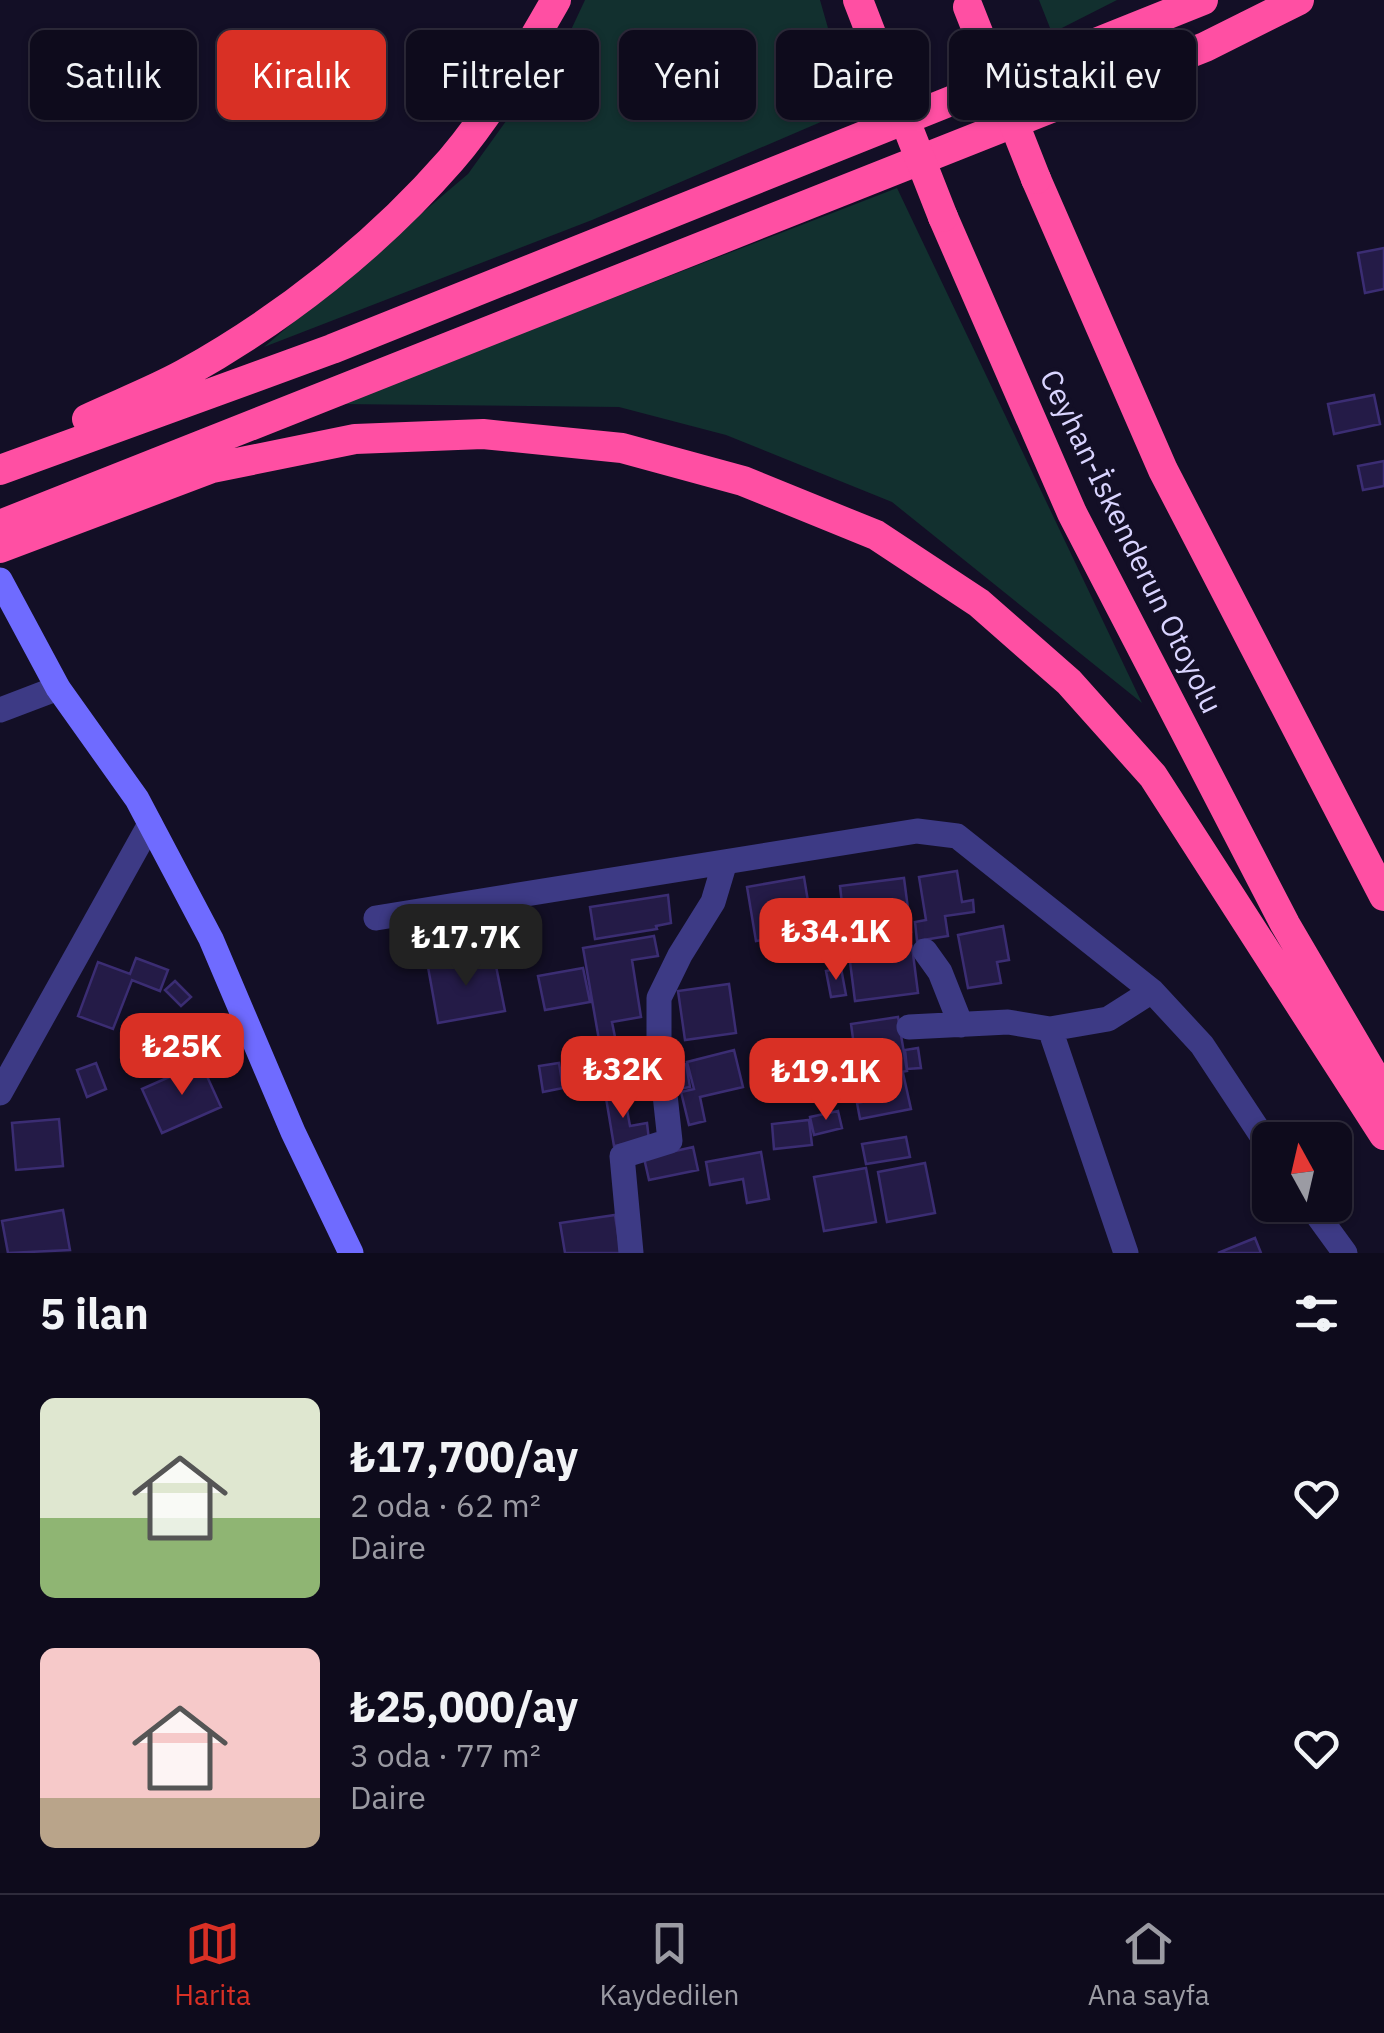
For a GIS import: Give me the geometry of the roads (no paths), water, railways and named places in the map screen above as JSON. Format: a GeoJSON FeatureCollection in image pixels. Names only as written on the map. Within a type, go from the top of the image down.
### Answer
{"type":"FeatureCollection","features":[{"type":"Feature","properties":{"kind":"highway"},"geometry":{"type":"LineString","coordinates":[[0,459],[182,375],[276,317],[366,244],[452,159],[524,56],[556,0]]}},
{"type":"Feature","properties":{"kind":"highway","name":"Ceyhan-İskenderun Otoyolu"},"geometry":{"type":"LineString","coordinates":[[858,0],[943,217],[1072,514],[1285,924],[1384,1093]]}},
{"type":"Feature","properties":{"kind":"highway"},"geometry":{"type":"LineString","coordinates":[[0,470],[332,349],[1203,0]]}},
{"type":"Feature","properties":{"kind":"highway"},"geometry":{"type":"LineString","coordinates":[[0,526],[1205,47],[1299,0]]}},
{"type":"Feature","properties":{"kind":"highway","name":"Ceyhan-İskenderun Otoyolu"},"geometry":{"type":"LineString","coordinates":[[967,4],[1036,179],[1163,470],[1384,896]]}},
{"type":"Feature","properties":{"kind":"highway"},"geometry":{"type":"LineString","coordinates":[[0,548],[212,468],[355,439],[482,434],[622,448],[743,481],[876,535],[979,603],[1070,682],[1153,776],[1384,1135]]}},
{"type":"Feature","properties":{"kind":"street"},"geometry":{"type":"LineString","coordinates":[[0,580],[58,688],[137,799],[211,939],[293,1132],[351,1253]]}},
{"type":"Feature","properties":{"kind":"street"},"geometry":{"type":"LineString","coordinates":[[0,710],[58,688]]}},
{"type":"Feature","properties":{"kind":"street"},"geometry":{"type":"LineString","coordinates":[[0,1092],[150,824]]}},
{"type":"Feature","properties":{"kind":"street"},"geometry":{"type":"LineString","coordinates":[[376,918],[917,831],[957,836],[1152,991],[1202,1044],[1253,1122]]}},
{"type":"Feature","properties":{"kind":"street"},"geometry":{"type":"LineString","coordinates":[[631,1253],[622,1156],[670,1141],[659,1039],[659,998],[713,902],[725,862]]}},
{"type":"Feature","properties":{"kind":"street"},"geometry":{"type":"LineString","coordinates":[[925,951],[940,972],[961,1025]]}},
{"type":"Feature","properties":{"kind":"street"},"geometry":{"type":"LineString","coordinates":[[910,1027],[1008,1022],[1050,1030],[1108,1019],[1152,991]]}},
{"type":"Feature","properties":{"kind":"street"},"geometry":{"type":"LineString","coordinates":[[1050,1030],[1126,1253]]}},
{"type":"Feature","properties":{"kind":"street"},"geometry":{"type":"LineString","coordinates":[[1322,1222],[1345,1253]]}}]}
